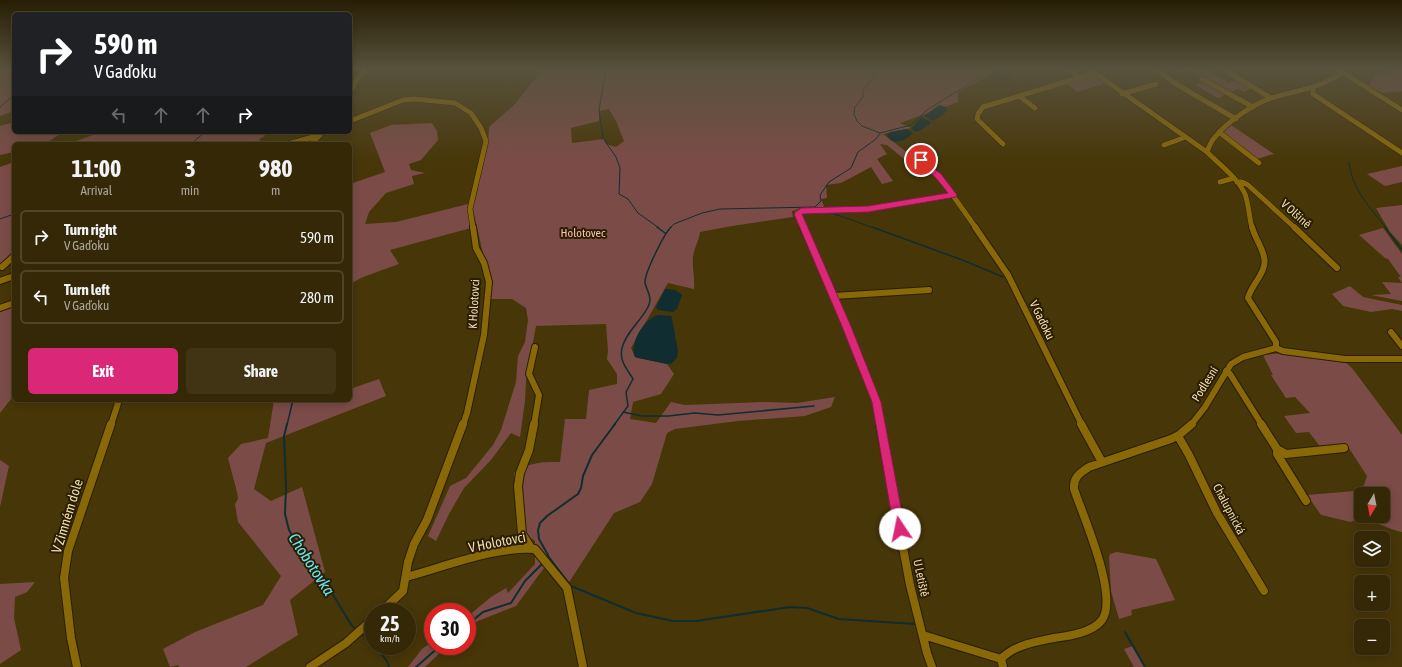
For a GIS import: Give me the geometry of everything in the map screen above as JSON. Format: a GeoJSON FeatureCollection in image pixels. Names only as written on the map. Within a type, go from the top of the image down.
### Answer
{"type":"FeatureCollection","features":[{"type":"Feature","properties":{"kind":"street","name":"K Holotovci"},"geometry":{"type":"LineString","coordinates":[[352,120],[403,100]]}},
{"type":"Feature","properties":{"kind":"street","name":"K Holotovci"},"geometry":{"type":"LineString","coordinates":[[390,603],[403,591],[408,562],[414,544],[435,498],[467,413],[484,335],[489,282],[484,263],[476,248],[470,209],[486,141],[471,113],[455,103],[441,100]]}},
{"type":"Feature","properties":{"kind":"street"},"geometry":{"type":"LineString","coordinates":[[1003,144],[977,119],[980,110],[986,106],[1005,100]]}},
{"type":"Feature","properties":{"kind":"street"},"geometry":{"type":"LineString","coordinates":[[1025,100],[1035,108]]}},
{"type":"Feature","properties":{"kind":"street"},"geometry":{"type":"LineString","coordinates":[[1131,100],[1207,152],[1236,180],[1247,201],[1250,225],[1262,249],[1265,262],[1260,274],[1249,292],[1248,298],[1276,342],[1276,348],[1283,351],[1345,359],[1402,359]]}},
{"type":"Feature","properties":{"kind":"street"},"geometry":{"type":"LineString","coordinates":[[1204,100],[1236,119]]}},
{"type":"Feature","properties":{"kind":"street"},"geometry":{"type":"LineString","coordinates":[[1240,100],[1253,107]]}},
{"type":"Feature","properties":{"kind":"street"},"geometry":{"type":"LineString","coordinates":[[1207,152],[1210,144],[1219,132],[1253,107],[1267,100]]}},
{"type":"Feature","properties":{"kind":"street"},"geometry":{"type":"LineString","coordinates":[[1326,100],[1402,153]]}},
{"type":"Feature","properties":{"kind":"street"},"geometry":{"type":"LineString","coordinates":[[1386,100],[1402,110]]}},
{"type":"Feature","properties":{"kind":"street"},"geometry":{"type":"LineString","coordinates":[[1219,132],[1230,142],[1259,162]]}},
{"type":"Feature","properties":{"kind":"street"},"geometry":{"type":"LineString","coordinates":[[294,142],[318,134]]}},
{"type":"Feature","properties":{"kind":"street"},"geometry":{"type":"LineString","coordinates":[[313,142],[320,134]]}},
{"type":"Feature","properties":{"kind":"street"},"geometry":{"type":"LineString","coordinates":[[1164,145],[1186,137]]}},
{"type":"Feature","properties":{"kind":"street","name":"V Gaďoku"},"geometry":{"type":"LineString","coordinates":[[934,154],[921,160],[939,176],[1008,275],[1066,395],[1102,462]]}},
{"type":"Feature","properties":{"kind":"street"},"geometry":{"type":"LineString","coordinates":[[1220,182],[1236,180]]}},
{"type":"Feature","properties":{"kind":"street","name":"V Olšině"},"geometry":{"type":"LineString","coordinates":[[1236,180],[1248,185],[1337,268]]}},
{"type":"Feature","properties":{"kind":"street","name":"U Letiště"},"geometry":{"type":"LineString","coordinates":[[932,667],[927,653],[910,585],[876,402],[834,296],[798,214],[801,211],[868,209],[953,195]]}},
{"type":"Feature","properties":{"kind":"street"},"geometry":{"type":"LineString","coordinates":[[1,268],[12,258]]}},
{"type":"Feature","properties":{"kind":"street"},"geometry":{"type":"LineString","coordinates":[[1,268],[12,264]]}},
{"type":"Feature","properties":{"kind":"street"},"geometry":{"type":"LineString","coordinates":[[0,281],[12,277]]}},
{"type":"Feature","properties":{"kind":"street"},"geometry":{"type":"LineString","coordinates":[[834,296],[929,290]]}},
{"type":"Feature","properties":{"kind":"street"},"geometry":{"type":"LineString","coordinates":[[0,308],[12,304]]}},
{"type":"Feature","properties":{"kind":"street"},"geometry":{"type":"LineString","coordinates":[[1391,332],[1402,346]]}},
{"type":"Feature","properties":{"kind":"street"},"geometry":{"type":"LineString","coordinates":[[531,548],[522,534],[518,486],[520,473],[529,450],[539,395],[529,374],[535,347]]}},
{"type":"Feature","properties":{"kind":"street","name":"Podlesní"},"geometry":{"type":"LineString","coordinates":[[1002,663],[1010,650],[1030,643],[1092,628],[1102,620],[1106,610],[1107,598],[1103,573],[1074,489],[1074,480],[1080,473],[1102,462],[1178,436],[1197,417],[1212,397],[1232,363],[1243,357],[1266,352],[1276,348]]}},
{"type":"Feature","properties":{"kind":"street"},"geometry":{"type":"LineString","coordinates":[[1226,371],[1230,374],[1278,449],[1286,454],[1344,448]]}},
{"type":"Feature","properties":{"kind":"street","name":"V Zimném dole"},"geometry":{"type":"LineString","coordinates":[[77,667],[71,638],[64,578],[68,551],[118,402]]}},
{"type":"Feature","properties":{"kind":"street","name":"Chalupnická"},"geometry":{"type":"LineString","coordinates":[[1178,436],[1189,455],[1217,513],[1264,590]]}},
{"type":"Feature","properties":{"kind":"street"},"geometry":{"type":"LineString","coordinates":[[1278,449],[1277,454],[1306,501]]}},
{"type":"Feature","properties":{"kind":"street","name":"V Holotovci"},"geometry":{"type":"LineString","coordinates":[[406,577],[494,554],[528,547],[535,549],[567,588],[583,667]]}},
{"type":"Feature","properties":{"kind":"street"},"geometry":{"type":"LineString","coordinates":[[310,667],[346,643],[364,628]]}},
{"type":"Feature","properties":{"kind":"street"},"geometry":{"type":"LineString","coordinates":[[923,635],[1002,663]]}},
{"type":"Feature","properties":{"kind":"green space"},"geometry":{"type":"Polygon","coordinates":[[[0,100],[12,100],[12,112],[0,116],[0,100]]]}},
{"type":"Feature","properties":{"kind":"green space","name":"Holotovec"},"geometry":{"type":"Polygon","coordinates":[[[518,100],[958,100],[958,102],[900,123],[911,128],[883,134],[925,166],[916,169],[887,145],[880,144],[887,154],[877,159],[893,181],[882,184],[871,167],[841,183],[826,185],[827,198],[821,199],[824,206],[822,210],[808,208],[792,211],[793,217],[700,232],[693,257],[694,289],[668,283],[631,348],[635,357],[667,364],[674,374],[661,394],[633,402],[630,419],[656,423],[671,402],[685,405],[767,402],[797,403],[835,397],[831,407],[805,416],[738,421],[675,429],[667,433],[652,484],[640,502],[614,513],[566,587],[544,568],[516,606],[476,623],[476,610],[491,597],[506,588],[508,593],[535,564],[535,541],[517,528],[514,473],[536,463],[560,462],[565,419],[586,419],[589,390],[617,384],[617,374],[607,359],[608,351],[606,324],[536,326],[526,381],[520,437],[511,433],[491,460],[464,488],[436,541],[428,536],[450,486],[466,478],[493,445],[501,430],[516,382],[518,356],[525,342],[528,320],[526,308],[512,299],[489,299],[490,284],[471,201],[488,143],[489,127],[518,100]],[[609,109],[599,111],[599,121],[571,128],[572,143],[604,139],[606,144],[616,147],[624,141],[616,121],[609,109]]]}},
{"type":"Feature","properties":{"kind":"green space"},"geometry":{"type":"Polygon","coordinates":[[[12,123],[12,134],[60,134],[48,142],[12,142],[12,152],[0,155],[0,126],[12,123]]]}},
{"type":"Feature","properties":{"kind":"green space"},"geometry":{"type":"Polygon","coordinates":[[[432,123],[437,131],[438,140],[421,160],[409,164],[411,170],[425,173],[412,176],[414,184],[386,193],[369,212],[365,224],[396,222],[468,204],[471,228],[390,250],[399,264],[363,277],[352,283],[352,183],[385,172],[370,133],[391,125],[432,123]]]}},
{"type":"Feature","properties":{"kind":"green space"},"geometry":{"type":"Polygon","coordinates":[[[1231,125],[1274,154],[1257,159],[1223,132],[1231,125]]]}},
{"type":"Feature","properties":{"kind":"green space"},"geometry":{"type":"Polygon","coordinates":[[[96,134],[264,134],[265,136],[259,139],[261,142],[74,142],[96,134]]]}},
{"type":"Feature","properties":{"kind":"green space"},"geometry":{"type":"Polygon","coordinates":[[[12,163],[12,253],[0,264],[0,167],[12,163]]]}},
{"type":"Feature","properties":{"kind":"green space"},"geometry":{"type":"Polygon","coordinates":[[[1402,166],[1402,182],[1385,186],[1367,174],[1402,166]]]}},
{"type":"Feature","properties":{"kind":"green space"},"geometry":{"type":"Polygon","coordinates":[[[1402,205],[1402,245],[1390,232],[1376,208],[1402,205]]]}},
{"type":"Feature","properties":{"kind":"green space"},"geometry":{"type":"Polygon","coordinates":[[[1383,228],[1402,254],[1402,283],[1398,277],[1401,277],[1388,259],[1359,235],[1383,228]]]}},
{"type":"Feature","properties":{"kind":"green space"},"geometry":{"type":"Polygon","coordinates":[[[1382,282],[1402,283],[1402,301],[1371,295],[1391,294],[1382,282]]]}},
{"type":"Feature","properties":{"kind":"green space"},"geometry":{"type":"Polygon","coordinates":[[[1350,286],[1363,297],[1402,305],[1402,311],[1392,309],[1371,312],[1343,306],[1332,294],[1350,286]]]}},
{"type":"Feature","properties":{"kind":"green space"},"geometry":{"type":"Polygon","coordinates":[[[12,307],[12,395],[11,399],[0,413],[0,311],[12,307]]]}},
{"type":"Feature","properties":{"kind":"green space"},"geometry":{"type":"Polygon","coordinates":[[[1285,353],[1344,361],[1352,368],[1402,435],[1402,532],[1376,523],[1390,523],[1390,487],[1361,487],[1364,485],[1367,476],[1347,445],[1322,449],[1309,432],[1296,433],[1284,416],[1310,413],[1295,397],[1286,398],[1271,375],[1273,375],[1263,355],[1285,353]]]}},
{"type":"Feature","properties":{"kind":"green space"},"geometry":{"type":"Polygon","coordinates":[[[379,379],[386,396],[266,443],[254,489],[271,501],[302,487],[325,572],[290,600],[298,635],[246,667],[179,667],[178,665],[170,667],[163,649],[195,632],[263,605],[281,576],[238,522],[235,504],[238,499],[237,492],[228,458],[241,444],[268,438],[274,402],[352,402],[352,388],[379,379]]]}},
{"type":"Feature","properties":{"kind":"green space"},"geometry":{"type":"Polygon","coordinates":[[[0,460],[9,466],[0,507],[0,460]]]}},
{"type":"Feature","properties":{"kind":"green space"},"geometry":{"type":"Polygon","coordinates":[[[1354,491],[1354,521],[1351,522],[1321,515],[1307,495],[1354,491]]]}},
{"type":"Feature","properties":{"kind":"green space"},"geometry":{"type":"Polygon","coordinates":[[[1117,552],[1156,559],[1175,600],[1131,610],[1132,615],[1119,619],[1111,591],[1109,557],[1110,554],[1117,552]]]}},
{"type":"Feature","properties":{"kind":"green space"},"geometry":{"type":"Polygon","coordinates":[[[35,582],[27,592],[15,597],[14,618],[21,650],[0,664],[0,584],[35,582]]]}},
{"type":"Feature","properties":{"kind":"green space"},"geometry":{"type":"Polygon","coordinates":[[[1133,646],[1145,667],[1134,667],[1124,649],[1133,646]]]}},
{"type":"Feature","properties":{"kind":"green space"},"geometry":{"type":"Polygon","coordinates":[[[424,648],[424,655],[438,655],[425,667],[408,667],[424,648]]]}},
{"type":"Feature","properties":{"kind":"water"},"geometry":{"type":"Polygon","coordinates":[[[939,105],[946,107],[947,110],[944,114],[933,121],[924,116],[939,105]]]}},
{"type":"Feature","properties":{"kind":"water"},"geometry":{"type":"Polygon","coordinates":[[[921,117],[931,122],[930,124],[917,132],[911,129],[921,117]]]}},
{"type":"Feature","properties":{"kind":"water"},"geometry":{"type":"Polygon","coordinates":[[[907,129],[913,133],[900,141],[892,141],[887,135],[890,132],[907,129]]]}},
{"type":"Feature","properties":{"kind":"water"},"geometry":{"type":"Polygon","coordinates":[[[665,289],[675,290],[682,295],[677,309],[673,312],[658,310],[656,307],[665,289]]]}},
{"type":"Feature","properties":{"kind":"water"},"geometry":{"type":"Polygon","coordinates":[[[658,315],[671,316],[672,319],[678,351],[677,358],[671,364],[635,357],[634,345],[639,332],[648,321],[658,315]]]}},
{"type":"Feature","properties":{"kind":"waterway"},"geometry":{"type":"LineString","coordinates":[[0,107],[8,100]]}},
{"type":"Feature","properties":{"kind":"waterway"},"geometry":{"type":"LineString","coordinates":[[601,100],[599,110],[603,138],[616,157],[620,168],[619,194],[628,199],[638,213],[659,228]]}},
{"type":"Feature","properties":{"kind":"waterway"},"geometry":{"type":"LineString","coordinates":[[860,100],[855,107],[854,114],[857,121],[862,126],[880,133]]}},
{"type":"Feature","properties":{"kind":"waterway"},"geometry":{"type":"LineString","coordinates":[[880,133],[911,125],[927,110],[943,100]]}},
{"type":"Feature","properties":{"kind":"waterway"},"geometry":{"type":"LineString","coordinates":[[671,227],[674,224],[702,213],[720,209],[815,207],[821,201],[820,195],[829,182],[851,168],[858,152],[876,139],[880,133]]}},
{"type":"Feature","properties":{"kind":"waterway"},"geometry":{"type":"LineString","coordinates":[[193,142],[203,134]]}},
{"type":"Feature","properties":{"kind":"waterway"},"geometry":{"type":"LineString","coordinates":[[1349,162],[1358,190],[1386,228]]}},
{"type":"Feature","properties":{"kind":"waterway"},"geometry":{"type":"LineString","coordinates":[[829,212],[874,228]]}},
{"type":"Feature","properties":{"kind":"waterway"},"geometry":{"type":"LineString","coordinates":[[0,219],[12,215]]}},
{"type":"Feature","properties":{"kind":"waterway"},"geometry":{"type":"LineString","coordinates":[[657,227],[665,233]]}},
{"type":"Feature","properties":{"kind":"waterway"},"geometry":{"type":"LineString","coordinates":[[624,412],[628,406],[626,392],[633,379],[623,361],[621,353],[622,348],[630,332],[649,304],[650,298],[645,283],[646,278],[655,254],[671,227]]}},
{"type":"Feature","properties":{"kind":"waterway"},"geometry":{"type":"LineString","coordinates":[[872,227],[965,261],[1003,277]]}},
{"type":"Feature","properties":{"kind":"waterway"},"geometry":{"type":"LineString","coordinates":[[1385,227],[1402,250]]}},
{"type":"Feature","properties":{"kind":"waterway","name":"Chobotovka"},"geometry":{"type":"LineString","coordinates":[[287,425],[293,402]]}},
{"type":"Feature","properties":{"kind":"waterway"},"geometry":{"type":"LineString","coordinates":[[624,412],[642,416],[668,416],[695,413],[718,415],[814,406]]}},
{"type":"Feature","properties":{"kind":"waterway"},"geometry":{"type":"LineString","coordinates":[[614,425],[624,412]]}},
{"type":"Feature","properties":{"kind":"waterway","name":"Chobotovka"},"geometry":{"type":"LineString","coordinates":[[287,424],[284,436],[286,487],[285,514],[289,530],[302,553],[318,570],[352,626],[356,629]]}},
{"type":"Feature","properties":{"kind":"waterway"},"geometry":{"type":"LineString","coordinates":[[546,558],[548,555],[539,539],[538,530],[540,523],[547,516],[578,494],[581,488],[583,476],[592,455],[615,424]]}},
{"type":"Feature","properties":{"kind":"waterway"},"geometry":{"type":"LineString","coordinates":[[548,556],[571,586],[636,613],[673,621],[696,621],[790,607],[807,608],[839,619],[915,624]]}},
{"type":"Feature","properties":{"kind":"waterway"},"geometry":{"type":"LineString","coordinates":[[476,618],[483,612],[511,603],[525,581],[543,563]]}},
{"type":"Feature","properties":{"kind":"waterway"},"geometry":{"type":"LineString","coordinates":[[1125,632],[1145,667]]}},
{"type":"Feature","properties":{"kind":"waterway","name":"Chobotovka"},"geometry":{"type":"LineString","coordinates":[[361,633],[364,636]]}},
{"type":"Feature","properties":{"kind":"waterway","name":"Chobotovka"},"geometry":{"type":"LineString","coordinates":[[382,655],[387,661],[389,667]]}},
{"type":"Feature","properties":{"kind":"waterway"},"geometry":{"type":"LineString","coordinates":[[416,667],[430,655]]}},
{"type":"Feature","properties":{"kind":"route"},"geometry":{"type":"LineString","coordinates":[[900,529],[876,402],[846,324],[798,214],[801,211],[868,209],[953,195],[939,176],[921,160]]}}]}
